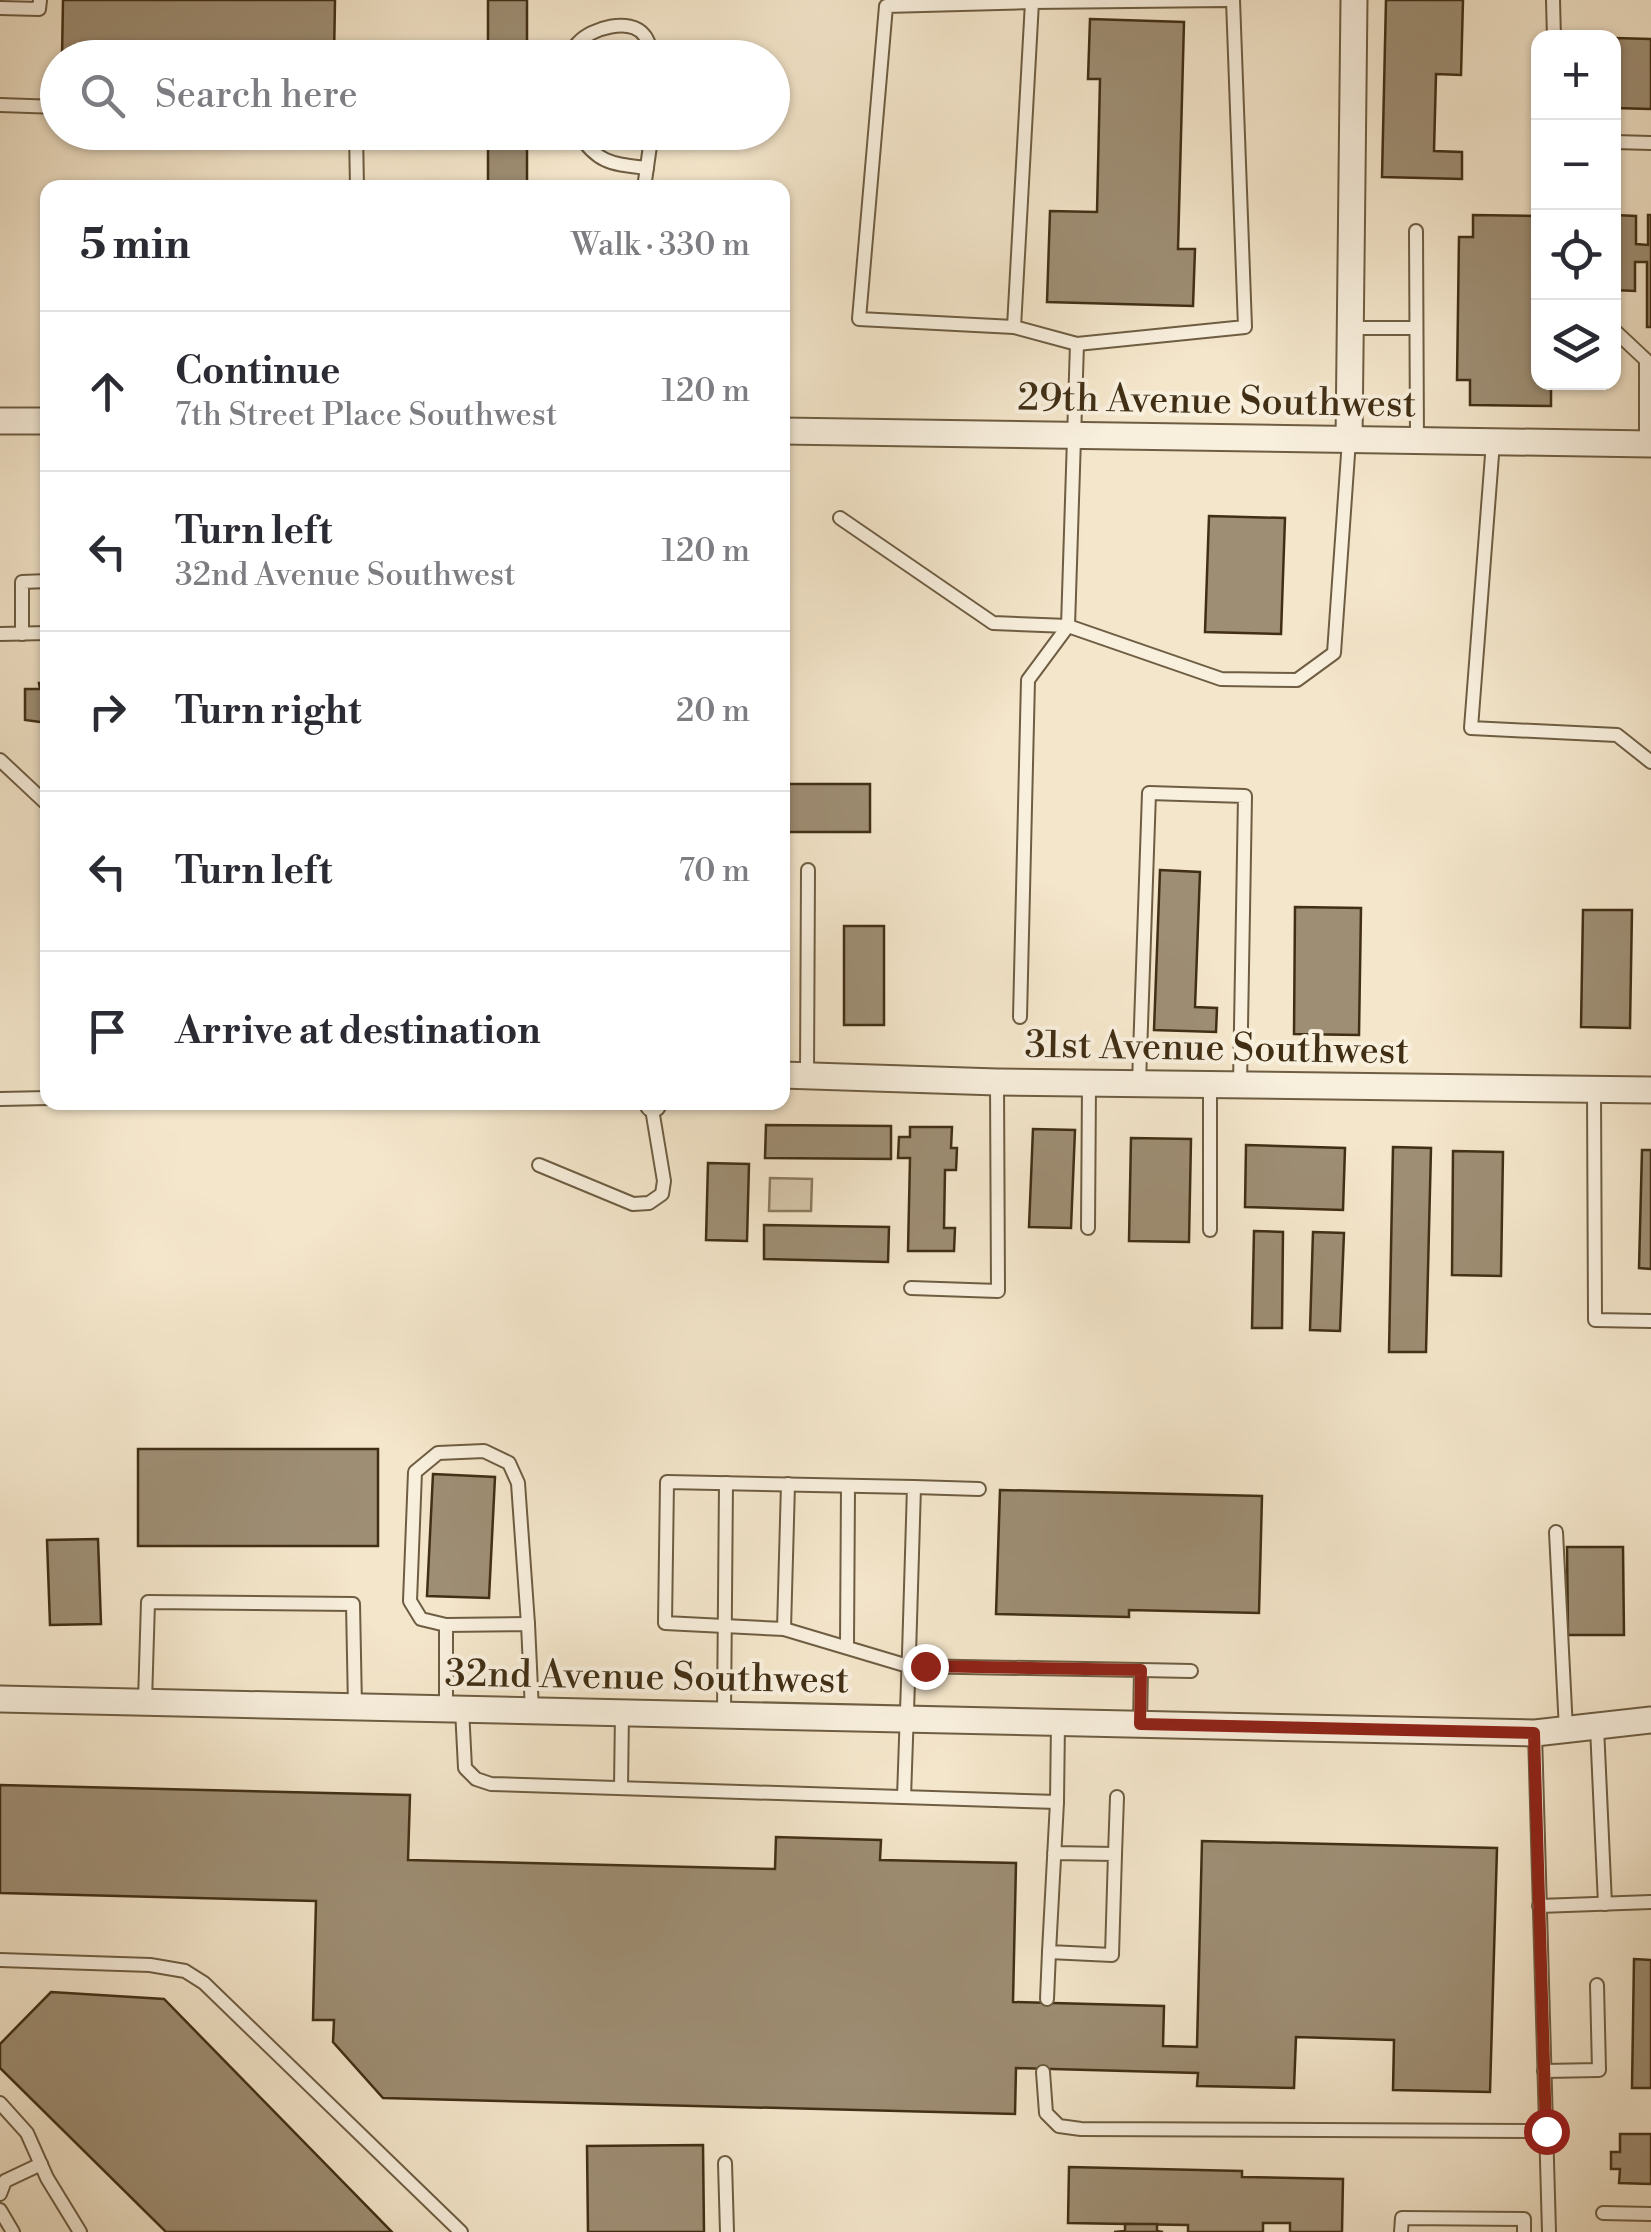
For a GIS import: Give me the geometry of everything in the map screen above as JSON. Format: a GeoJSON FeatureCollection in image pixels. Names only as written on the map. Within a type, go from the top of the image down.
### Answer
{"type":"FeatureCollection","features":[{"type":"Feature","properties":{"kind":"street"},"geometry":{"type":"LineString","coordinates":[[1349,440],[1354,0]]}},
{"type":"Feature","properties":{"kind":"street"},"geometry":{"type":"LineString","coordinates":[[0,421],[40,421]]}},
{"type":"Feature","properties":{"kind":"street","name":"29th Avenue Southwest"},"geometry":{"type":"LineString","coordinates":[[790,431],[1648,444]]}},
{"type":"Feature","properties":{"kind":"street","name":"31st Avenue Southwest"},"geometry":{"type":"LineString","coordinates":[[795,1076],[1089,1084],[1651,1090]]}},
{"type":"Feature","properties":{"kind":"street","name":"32nd Avenue Southwest"},"geometry":{"type":"LineString","coordinates":[[0,1698],[1534,1733],[1651,1720]]}},
{"type":"Feature","properties":{"kind":"lane"},"geometry":{"type":"LineString","coordinates":[[0,8],[40,9],[40,0]]}},
{"type":"Feature","properties":{"kind":"lane"},"geometry":{"type":"LineString","coordinates":[[1229,0],[1245,327],[1077,344],[1014,327],[859,319],[886,6],[1032,2],[1229,0]]}},
{"type":"Feature","properties":{"kind":"lane"},"geometry":{"type":"LineString","coordinates":[[1553,0],[1554,30]]}},
{"type":"Feature","properties":{"kind":"lane"},"geometry":{"type":"LineString","coordinates":[[1014,327],[1032,2]]}},
{"type":"Feature","properties":{"kind":"lane"},"geometry":{"type":"LineString","coordinates":[[582,40],[598,30],[616,26],[633,28],[646,40]]}},
{"type":"Feature","properties":{"kind":"lane"},"geometry":{"type":"LineString","coordinates":[[0,105],[40,106]]}},
{"type":"Feature","properties":{"kind":"lane"},"geometry":{"type":"LineString","coordinates":[[1621,142],[1651,143]]}},
{"type":"Feature","properties":{"kind":"lane"},"geometry":{"type":"LineString","coordinates":[[356,150],[357,180]]}},
{"type":"Feature","properties":{"kind":"lane"},"geometry":{"type":"LineString","coordinates":[[589,150],[608,164],[647,168]]}},
{"type":"Feature","properties":{"kind":"lane"},"geometry":{"type":"LineString","coordinates":[[645,180],[650,150]]}},
{"type":"Feature","properties":{"kind":"lane"},"geometry":{"type":"LineString","coordinates":[[1416,232],[1416,441]]}},
{"type":"Feature","properties":{"kind":"lane"},"geometry":{"type":"LineString","coordinates":[[1350,328],[1416,328]]}},
{"type":"Feature","properties":{"kind":"lane"},"geometry":{"type":"LineString","coordinates":[[1621,337],[1646,360],[1648,444]]}},
{"type":"Feature","properties":{"kind":"lane"},"geometry":{"type":"LineString","coordinates":[[1020,1016],[1028,680],[1068,626],[1077,344]]}},
{"type":"Feature","properties":{"kind":"lane"},"geometry":{"type":"LineString","coordinates":[[840,518],[993,623],[1068,626],[1221,679],[1296,680],[1334,653],[1349,440]]}},
{"type":"Feature","properties":{"kind":"lane"},"geometry":{"type":"LineString","coordinates":[[1493,442],[1471,728],[1617,735],[1651,762]]}},
{"type":"Feature","properties":{"kind":"lane"},"geometry":{"type":"LineString","coordinates":[[22,634],[22,582],[40,582]]}},
{"type":"Feature","properties":{"kind":"lane"},"geometry":{"type":"LineString","coordinates":[[0,634],[40,633]]}},
{"type":"Feature","properties":{"kind":"lane"},"geometry":{"type":"LineString","coordinates":[[0,760],[40,798]]}},
{"type":"Feature","properties":{"kind":"lane"},"geometry":{"type":"LineString","coordinates":[[1139,1083],[1149,793],[1245,796],[1240,1084]]}},
{"type":"Feature","properties":{"kind":"lane"},"geometry":{"type":"LineString","coordinates":[[795,1076],[808,870]]}},
{"type":"Feature","properties":{"kind":"lane"},"geometry":{"type":"LineString","coordinates":[[910,1288],[998,1292],[997,1082]]}},
{"type":"Feature","properties":{"kind":"lane"},"geometry":{"type":"LineString","coordinates":[[1210,1083],[1210,1230]]}},
{"type":"Feature","properties":{"kind":"lane"},"geometry":{"type":"LineString","coordinates":[[1088,1228],[1089,1084]]}},
{"type":"Feature","properties":{"kind":"lane"},"geometry":{"type":"LineString","coordinates":[[1594,1090],[1594,1320],[1651,1321]]}},
{"type":"Feature","properties":{"kind":"lane"},"geometry":{"type":"LineString","coordinates":[[0,1099],[40,1098]]}},
{"type":"Feature","properties":{"kind":"lane"},"geometry":{"type":"LineString","coordinates":[[539,1166],[633,1204],[649,1203],[662,1194],[664,1181],[653,1110]]}},
{"type":"Feature","properties":{"kind":"lane"},"geometry":{"type":"LineString","coordinates":[[528,1624],[446,1625],[421,1619],[410,1601],[415,1472],[438,1453],[484,1451],[510,1464],[518,1483],[528,1624],[532,1711]]}},
{"type":"Feature","properties":{"kind":"lane"},"geometry":{"type":"LineString","coordinates":[[980,1489],[667,1482],[665,1623],[784,1629],[908,1666],[1191,1671]]}},
{"type":"Feature","properties":{"kind":"lane"},"geometry":{"type":"LineString","coordinates":[[724,1715],[726,1484]]}},
{"type":"Feature","properties":{"kind":"lane"},"geometry":{"type":"LineString","coordinates":[[784,1629],[788,1484]]}},
{"type":"Feature","properties":{"kind":"lane"},"geometry":{"type":"LineString","coordinates":[[847,1646],[848,1486]]}},
{"type":"Feature","properties":{"kind":"lane"},"geometry":{"type":"LineString","coordinates":[[904,1797],[914,1486]]}},
{"type":"Feature","properties":{"kind":"lane"},"geometry":{"type":"LineString","coordinates":[[1556,1532],[1566,1730]]}},
{"type":"Feature","properties":{"kind":"lane"},"geometry":{"type":"LineString","coordinates":[[145,1701],[148,1602],[353,1604],[355,1707]]}},
{"type":"Feature","properties":{"kind":"lane"},"geometry":{"type":"LineString","coordinates":[[446,1625],[454,1709],[465,1768],[476,1779],[491,1784],[1056,1802]]}},
{"type":"Feature","properties":{"kind":"lane"},"geometry":{"type":"LineString","coordinates":[[1140,1724],[1141,1670]]}},
{"type":"Feature","properties":{"kind":"lane"},"geometry":{"type":"LineString","coordinates":[[621,1788],[622,1712]]}},
{"type":"Feature","properties":{"kind":"lane"},"geometry":{"type":"LineString","coordinates":[[1047,1999],[1058,1722]]}},
{"type":"Feature","properties":{"kind":"lane"},"geometry":{"type":"LineString","coordinates":[[1597,1727],[1605,1904]]}},
{"type":"Feature","properties":{"kind":"lane"},"geometry":{"type":"LineString","coordinates":[[1534,1733],[1549,2232]]}},
{"type":"Feature","properties":{"kind":"lane"},"geometry":{"type":"LineString","coordinates":[[1049,1952],[1112,1954],[1117,1797]]}},
{"type":"Feature","properties":{"kind":"lane"},"geometry":{"type":"LineString","coordinates":[[1054,1854],[1115,1854]]}},
{"type":"Feature","properties":{"kind":"lane"},"geometry":{"type":"LineString","coordinates":[[1539,1906],[1651,1902]]}},
{"type":"Feature","properties":{"kind":"lane"},"geometry":{"type":"LineString","coordinates":[[0,1960],[150,1965],[185,1971],[204,1983],[461,2232]]}},
{"type":"Feature","properties":{"kind":"lane"},"geometry":{"type":"LineString","coordinates":[[1544,2070],[1600,2070],[1597,1985]]}},
{"type":"Feature","properties":{"kind":"lane"},"geometry":{"type":"LineString","coordinates":[[1043,2072],[1046,2113],[1059,2126],[1081,2129],[1546,2131]]}},
{"type":"Feature","properties":{"kind":"lane"},"geometry":{"type":"LineString","coordinates":[[0,2103],[27,2133],[80,2232]]}},
{"type":"Feature","properties":{"kind":"lane"},"geometry":{"type":"LineString","coordinates":[[725,2163],[726,2232]]}},
{"type":"Feature","properties":{"kind":"lane"},"geometry":{"type":"LineString","coordinates":[[0,2194],[5,2181],[41,2164]]}},
{"type":"Feature","properties":{"kind":"lane"},"geometry":{"type":"LineString","coordinates":[[0,2210],[14,2232]]}},
{"type":"Feature","properties":{"kind":"lane"},"geometry":{"type":"LineString","coordinates":[[1604,2214],[1651,2214]]}},
{"type":"Feature","properties":{"kind":"lane"},"geometry":{"type":"LineString","coordinates":[[1401,2232],[1402,2218],[1524,2220],[1524,2232]]}},
{"type":"Feature","properties":{"kind":"shaded area"},"geometry":{"type":"Polygon","coordinates":[[[770,1178],[812,1179],[811,1211],[769,1211],[770,1178]]]}},
{"type":"Feature","properties":{"kind":"building"},"geometry":{"type":"Polygon","coordinates":[[[63,0],[335,0],[334,40],[62,40],[63,0]]]}},
{"type":"Feature","properties":{"kind":"building"},"geometry":{"type":"Polygon","coordinates":[[[488,0],[527,0],[527,40],[488,40],[488,0]]]}},
{"type":"Feature","properties":{"kind":"building"},"geometry":{"type":"Polygon","coordinates":[[[1386,0],[1463,0],[1461,75],[1436,74],[1434,151],[1462,152],[1462,179],[1382,177],[1386,0]]]}},
{"type":"Feature","properties":{"kind":"building"},"geometry":{"type":"Polygon","coordinates":[[[1090,19],[1184,22],[1178,249],[1195,249],[1193,306],[1047,302],[1050,211],[1097,212],[1100,79],[1088,79],[1090,19]]]}},
{"type":"Feature","properties":{"kind":"building"},"geometry":{"type":"Polygon","coordinates":[[[1621,38],[1651,39],[1651,109],[1621,108],[1621,38]]]}},
{"type":"Feature","properties":{"kind":"building"},"geometry":{"type":"Polygon","coordinates":[[[488,150],[527,150],[527,180],[488,180],[488,150]]]}},
{"type":"Feature","properties":{"kind":"building"},"geometry":{"type":"Polygon","coordinates":[[[1473,215],[1531,216],[1531,390],[1551,390],[1551,406],[1470,405],[1470,380],[1457,380],[1459,237],[1473,237],[1473,215]]]}},
{"type":"Feature","properties":{"kind":"building"},"geometry":{"type":"Polygon","coordinates":[[[1621,215],[1636,216],[1636,244],[1648,245],[1651,215],[1651,327],[1647,327],[1647,262],[1635,262],[1635,291],[1621,290],[1621,215]]]}},
{"type":"Feature","properties":{"kind":"building"},"geometry":{"type":"Polygon","coordinates":[[[1209,516],[1285,518],[1281,634],[1205,632],[1209,516]]]}},
{"type":"Feature","properties":{"kind":"building"},"geometry":{"type":"Polygon","coordinates":[[[25,689],[40,689],[40,722],[25,720],[25,689]]]}},
{"type":"Feature","properties":{"kind":"building"},"geometry":{"type":"Polygon","coordinates":[[[790,784],[870,784],[870,832],[790,832],[790,784]]]}},
{"type":"Feature","properties":{"kind":"building"},"geometry":{"type":"Polygon","coordinates":[[[1160,870],[1200,872],[1195,1007],[1217,1008],[1216,1032],[1154,1030],[1160,870]]]}},
{"type":"Feature","properties":{"kind":"building"},"geometry":{"type":"Polygon","coordinates":[[[1295,907],[1361,908],[1359,1035],[1294,1034],[1295,907]]]}},
{"type":"Feature","properties":{"kind":"building"},"geometry":{"type":"Polygon","coordinates":[[[1583,910],[1632,910],[1630,1028],[1581,1027],[1583,910]]]}},
{"type":"Feature","properties":{"kind":"building"},"geometry":{"type":"Polygon","coordinates":[[[844,926],[884,926],[884,1025],[844,1025],[844,926]]]}},
{"type":"Feature","properties":{"kind":"building"},"geometry":{"type":"Polygon","coordinates":[[[766,1125],[891,1126],[891,1159],[765,1158],[766,1125]]]}},
{"type":"Feature","properties":{"kind":"building"},"geometry":{"type":"Polygon","coordinates":[[[910,1127],[952,1127],[951,1148],[957,1148],[956,1170],[945,1170],[944,1228],[955,1228],[954,1251],[908,1251],[910,1158],[898,1158],[899,1137],[910,1137],[910,1127]]]}},
{"type":"Feature","properties":{"kind":"building"},"geometry":{"type":"Polygon","coordinates":[[[1033,1129],[1075,1130],[1071,1228],[1029,1227],[1033,1129]]]}},
{"type":"Feature","properties":{"kind":"building"},"geometry":{"type":"Polygon","coordinates":[[[1131,1138],[1191,1139],[1189,1242],[1129,1241],[1131,1138]]]}},
{"type":"Feature","properties":{"kind":"building"},"geometry":{"type":"Polygon","coordinates":[[[1246,1145],[1345,1148],[1343,1210],[1245,1207],[1246,1145]]]}},
{"type":"Feature","properties":{"kind":"building"},"geometry":{"type":"Polygon","coordinates":[[[1393,1147],[1431,1148],[1426,1352],[1389,1352],[1393,1147]]]}},
{"type":"Feature","properties":{"kind":"building"},"geometry":{"type":"Polygon","coordinates":[[[1642,1150],[1651,1150],[1651,1269],[1639,1268],[1642,1150]]]}},
{"type":"Feature","properties":{"kind":"building"},"geometry":{"type":"Polygon","coordinates":[[[1453,1151],[1503,1152],[1501,1276],[1452,1275],[1453,1151]]]}},
{"type":"Feature","properties":{"kind":"building"},"geometry":{"type":"Polygon","coordinates":[[[708,1163],[749,1164],[747,1241],[706,1240],[708,1163]]]}},
{"type":"Feature","properties":{"kind":"building"},"geometry":{"type":"Polygon","coordinates":[[[764,1225],[889,1227],[888,1262],[764,1259],[764,1225]]]}},
{"type":"Feature","properties":{"kind":"building"},"geometry":{"type":"Polygon","coordinates":[[[1254,1231],[1283,1232],[1282,1328],[1252,1328],[1254,1231]]]}},
{"type":"Feature","properties":{"kind":"building"},"geometry":{"type":"Polygon","coordinates":[[[1313,1232],[1344,1233],[1340,1331],[1310,1330],[1313,1232]]]}},
{"type":"Feature","properties":{"kind":"building"},"geometry":{"type":"Polygon","coordinates":[[[138,1449],[378,1449],[378,1546],[138,1546],[138,1449]]]}},
{"type":"Feature","properties":{"kind":"building"},"geometry":{"type":"Polygon","coordinates":[[[433,1474],[495,1477],[489,1598],[427,1596],[433,1474]]]}},
{"type":"Feature","properties":{"kind":"building"},"geometry":{"type":"Polygon","coordinates":[[[1000,1490],[1262,1496],[1259,1613],[1129,1610],[1129,1617],[996,1614],[1000,1490]]]}},
{"type":"Feature","properties":{"kind":"building"},"geometry":{"type":"Polygon","coordinates":[[[98,1539],[101,1624],[50,1625],[47,1540],[98,1539]]]}},
{"type":"Feature","properties":{"kind":"building"},"geometry":{"type":"Polygon","coordinates":[[[1567,1547],[1623,1547],[1624,1635],[1568,1635],[1567,1547]]]}},
{"type":"Feature","properties":{"kind":"building"},"geometry":{"type":"Polygon","coordinates":[[[0,1785],[410,1795],[408,1860],[775,1869],[776,1837],[881,1840],[880,1860],[1016,1863],[1013,2002],[1164,2006],[1163,2046],[1197,2047],[1202,1841],[1497,1848],[1490,2092],[1393,2090],[1394,2040],[1296,2037],[1294,2088],[1197,2086],[1198,2073],[1016,2068],[1015,2114],[383,2098],[333,2042],[334,2020],[313,2020],[316,1901],[0,1893],[0,1785]]]}},
{"type":"Feature","properties":{"kind":"building"},"geometry":{"type":"Polygon","coordinates":[[[1634,1959],[1651,1960],[1651,2088],[1632,2088],[1634,1959]]]}},
{"type":"Feature","properties":{"kind":"building"},"geometry":{"type":"Polygon","coordinates":[[[51,1992],[164,1999],[392,2232],[166,2232],[0,2068],[0,2044],[51,1992]]]}},
{"type":"Feature","properties":{"kind":"building"},"geometry":{"type":"Polygon","coordinates":[[[1620,2134],[1651,2134],[1651,2184],[1619,2183],[1620,2169],[1611,2169],[1611,2152],[1620,2152],[1620,2134]]]}},
{"type":"Feature","properties":{"kind":"building"},"geometry":{"type":"Polygon","coordinates":[[[703,2145],[704,2232],[588,2232],[587,2146],[703,2145]]]}},
{"type":"Feature","properties":{"kind":"building"},"geometry":{"type":"Polygon","coordinates":[[[1069,2167],[1242,2171],[1242,2177],[1343,2179],[1342,2232],[1290,2232],[1290,2223],[1263,2223],[1263,2232],[1188,2232],[1188,2225],[1068,2223],[1069,2167]]]}},
{"type":"Feature","properties":{"kind":"building"},"geometry":{"type":"Polygon","coordinates":[[[1125,2224],[1157,2224],[1157,2231],[1163,2232],[1114,2232],[1125,2231],[1125,2224]]]}},
{"type":"Feature","properties":{"kind":"route"},"geometry":{"type":"LineString","coordinates":[[925,1666],[1141,1670],[1140,1724],[1534,1733],[1546,2131]]}}]}
